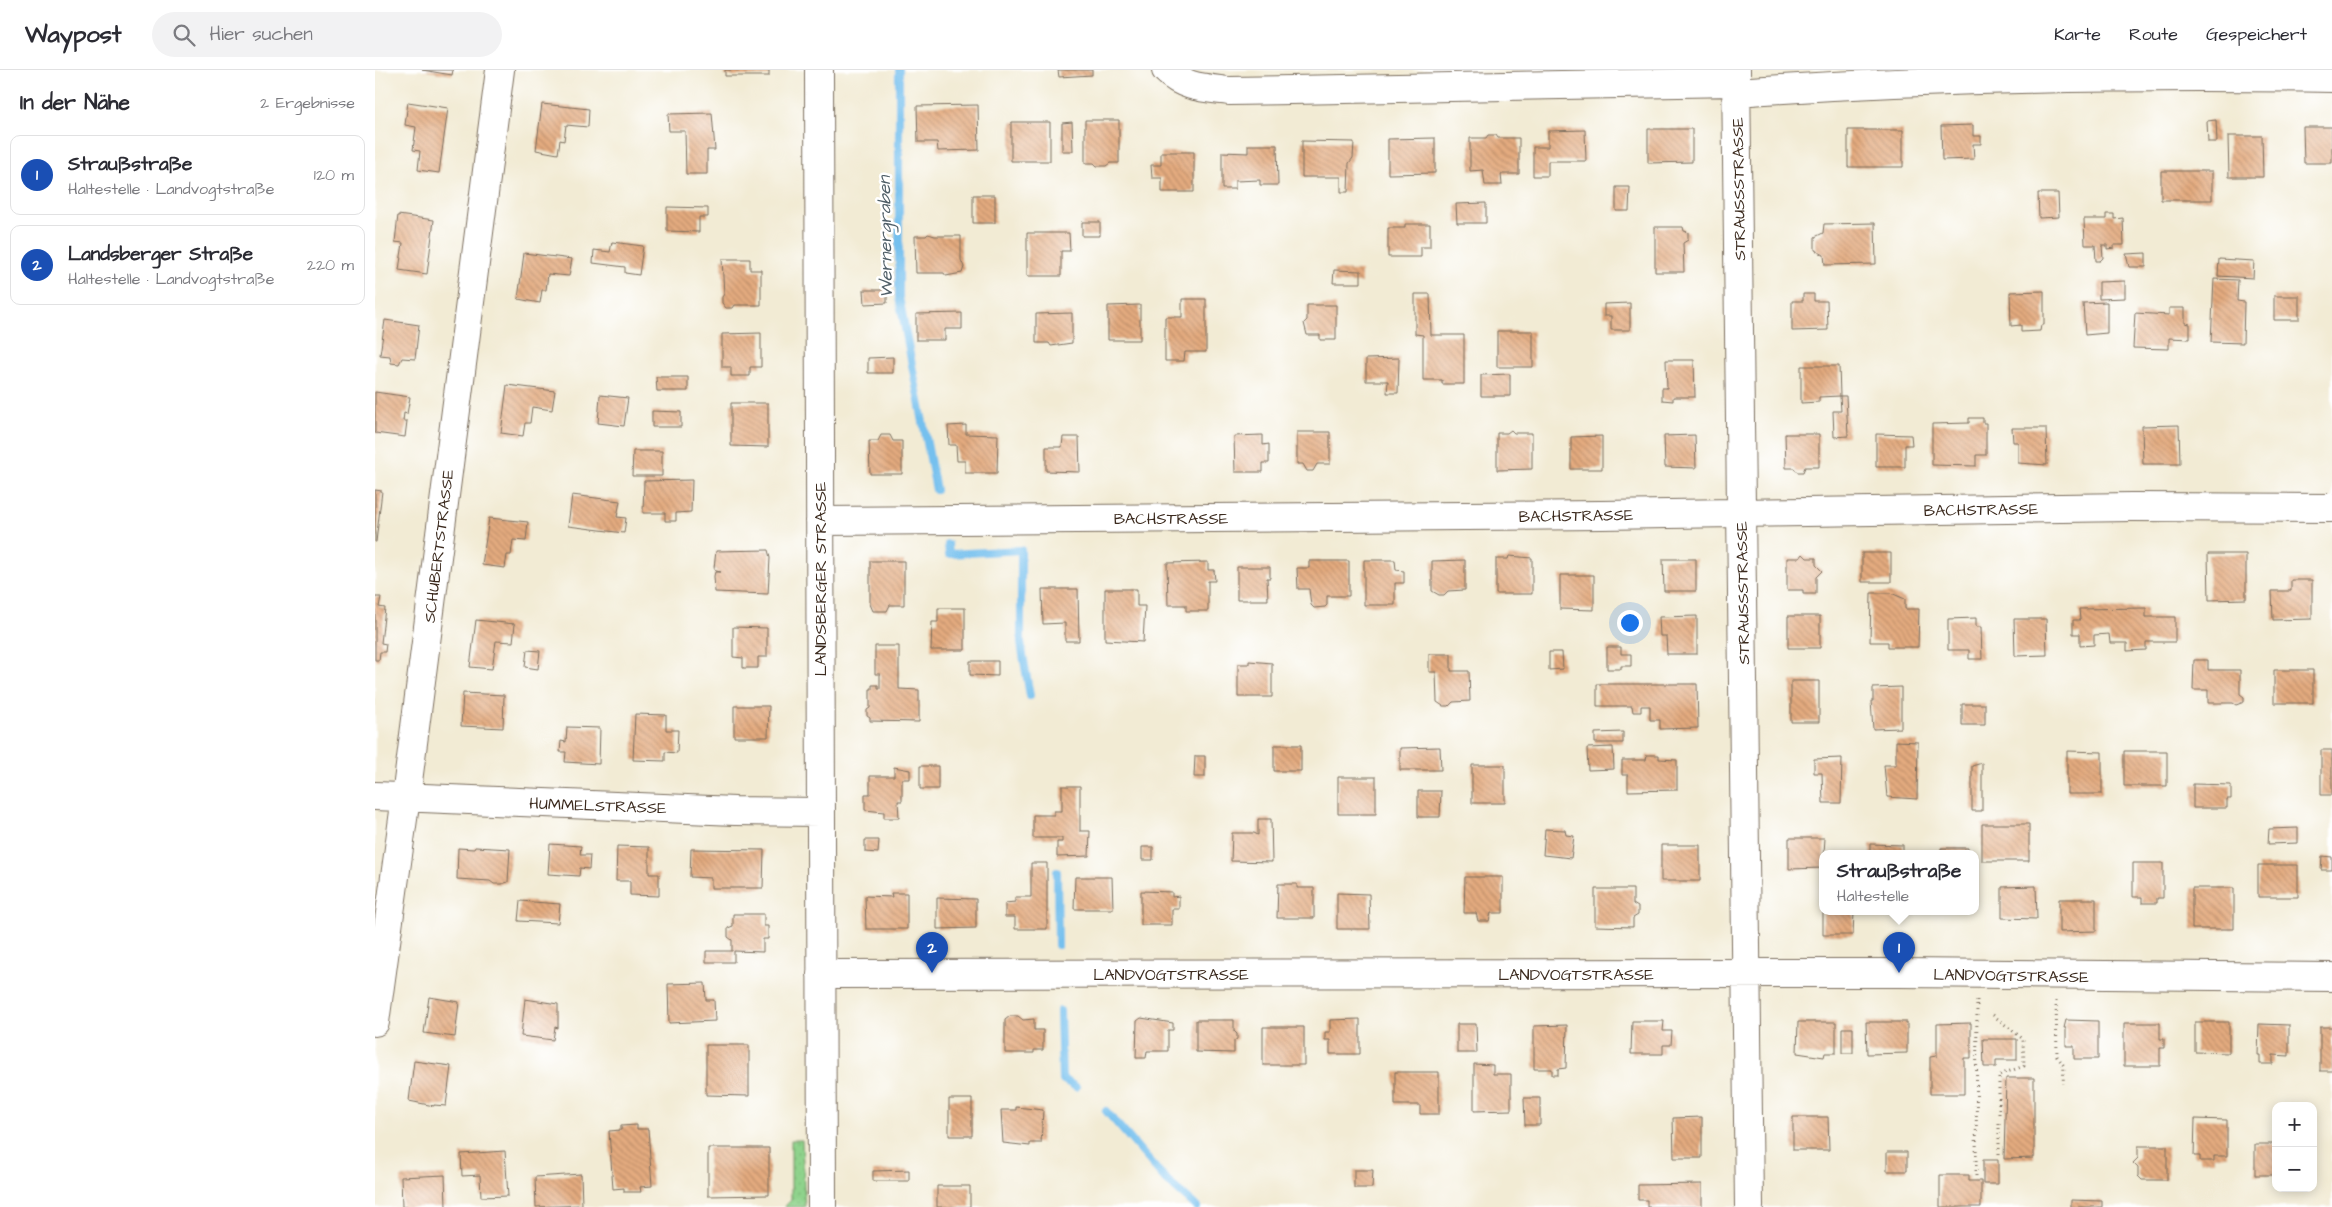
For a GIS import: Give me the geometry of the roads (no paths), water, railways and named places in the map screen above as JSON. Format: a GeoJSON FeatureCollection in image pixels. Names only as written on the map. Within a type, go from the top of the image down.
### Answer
{"type":"FeatureCollection","features":[{"type":"Feature","properties":{"kind":"street","name":"SCHUBERTSTRASSE"},"geometry":{"type":"LineString","coordinates":[[375,1022],[406,798],[500,70]]}},
{"type":"Feature","properties":{"kind":"street","name":"LANDSBERGER STRASSE"},"geometry":{"type":"LineString","coordinates":[[819,70],[822,1207]]}},
{"type":"Feature","properties":{"kind":"street"},"geometry":{"type":"LineString","coordinates":[[1166,70],[1174,78],[1196,87],[1229,91],[1736,82],[1851,84],[2199,77],[2332,78]]}},
{"type":"Feature","properties":{"kind":"street","name":"STRAUSSSTRASSE"},"geometry":{"type":"LineString","coordinates":[[1736,82],[1749,1207]]}},
{"type":"Feature","properties":{"kind":"street","name":"BACHSTRASSE"},"geometry":{"type":"LineString","coordinates":[[820,521],[1741,513],[2132,507],[2332,508]]}},
{"type":"Feature","properties":{"kind":"street","name":"HUMMELSTRASSE"},"geometry":{"type":"LineString","coordinates":[[375,796],[735,811],[820,812]]}},
{"type":"Feature","properties":{"kind":"street","name":"LANDVOGTSTRASSE"},"geometry":{"type":"LineString","coordinates":[[821,974],[1977,974],[2332,977]]}},
{"type":"Feature","properties":{"kind":"waterway","name":"Wernergraben"},"geometry":{"type":"LineString","coordinates":[[899,70],[899,297],[936,490]]}},
{"type":"Feature","properties":{"kind":"waterway","name":"Wernergraben"},"geometry":{"type":"LineString","coordinates":[[948,544],[949,554],[1021,550],[1021,643],[1030,696]]}},
{"type":"Feature","properties":{"kind":"waterway","name":"Wernergraben"},"geometry":{"type":"LineString","coordinates":[[1057,872],[1058,945]]}},
{"type":"Feature","properties":{"kind":"waterway","name":"Wernergraben"},"geometry":{"type":"LineString","coordinates":[[1060,1011],[1062,1079],[1076,1087]]}},
{"type":"Feature","properties":{"kind":"waterway","name":"Wernergraben"},"geometry":{"type":"LineString","coordinates":[[1106,1111],[1166,1180],[1197,1207]]}},
{"type":"Feature","properties":{"kind":"place","name":"Landsberger Straße"},"geometry":{"type":"Point","coordinates":[932,973]}},
{"type":"Feature","properties":{"kind":"place","name":"Straußstraße"},"geometry":{"type":"Point","coordinates":[1899,973]}}]}
